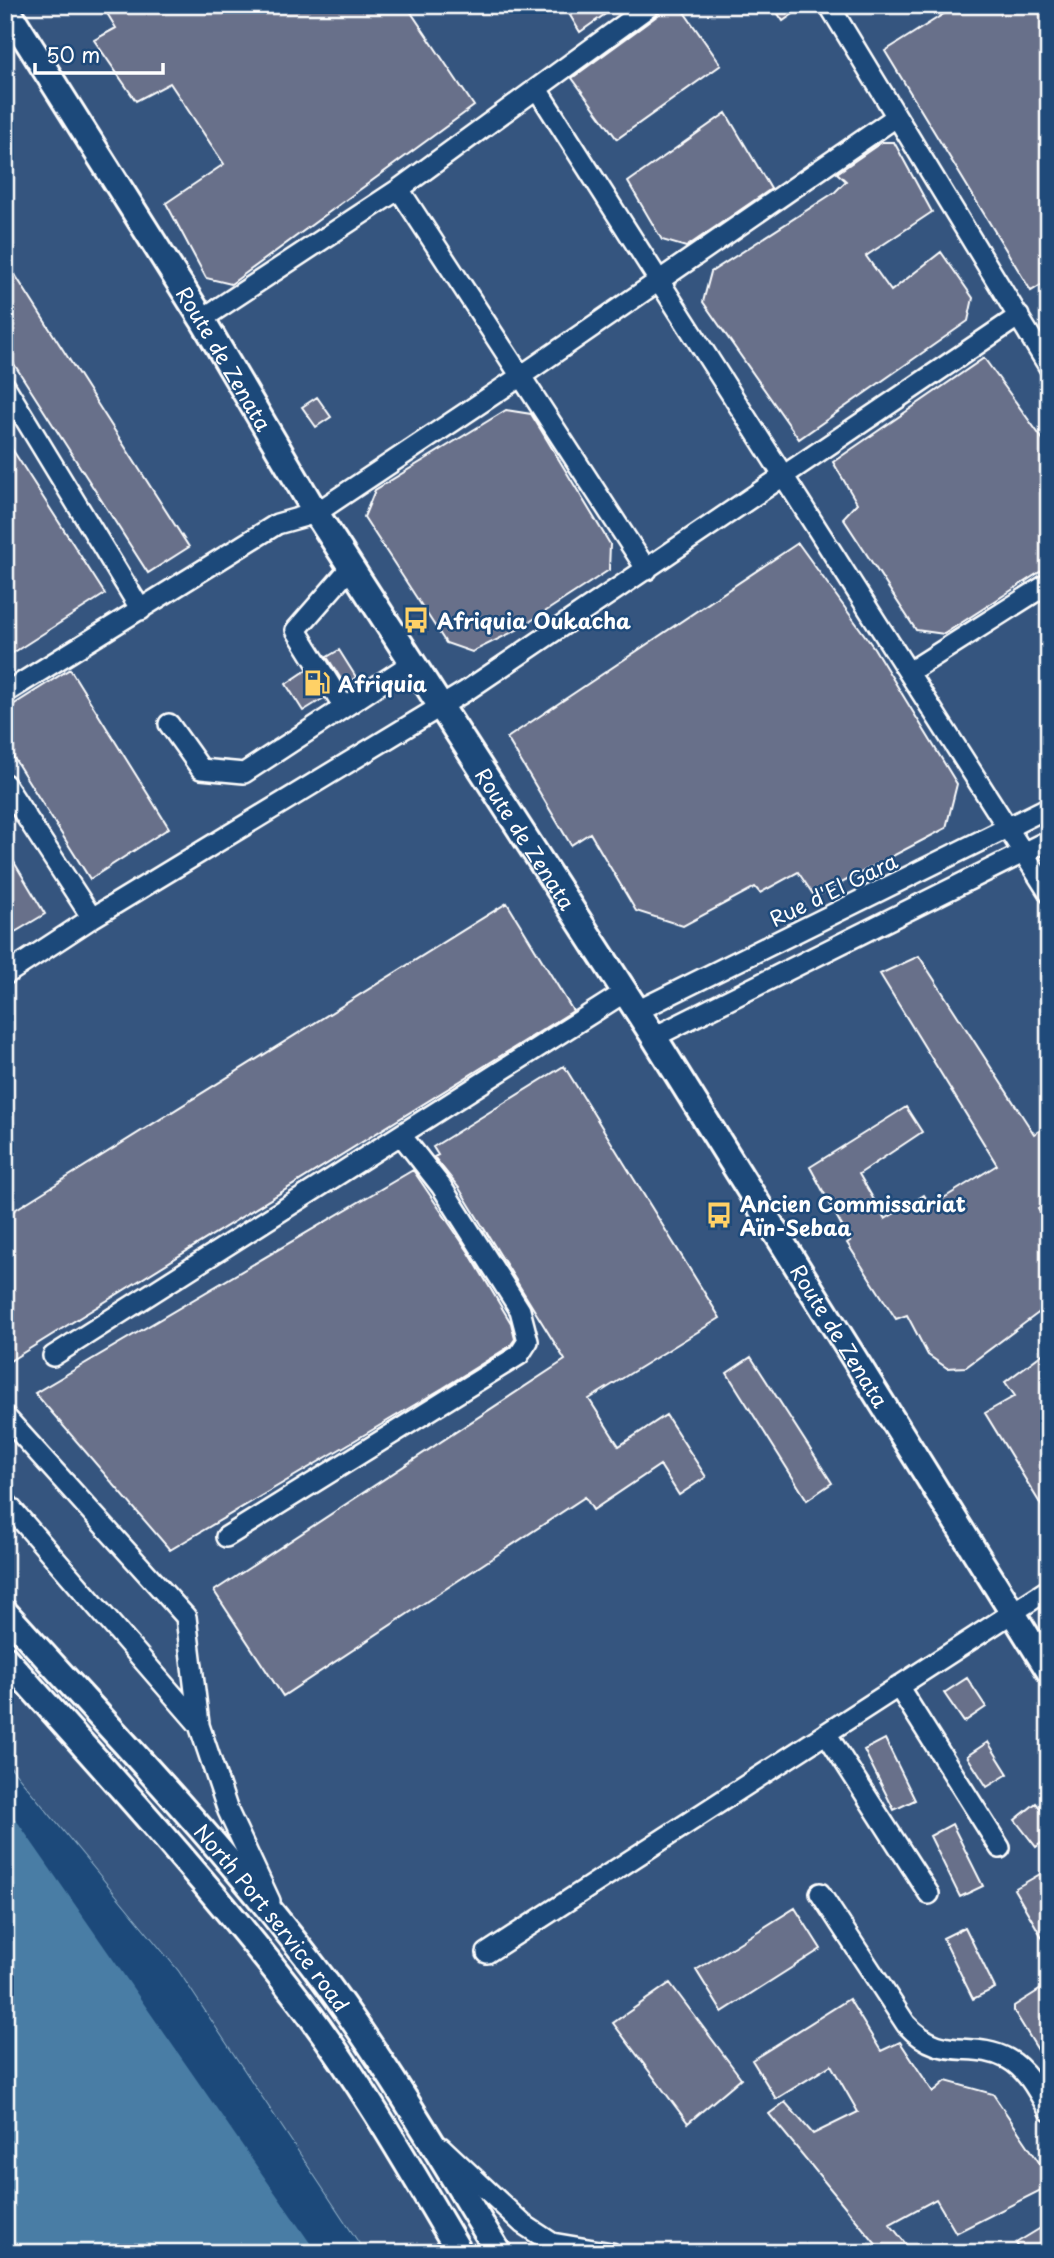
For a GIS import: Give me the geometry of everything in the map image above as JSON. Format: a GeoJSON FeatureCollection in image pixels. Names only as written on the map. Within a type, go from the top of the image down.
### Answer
{"type":"FeatureCollection","features":[{"type":"Feature","properties":{"kind":"main road","name":"Route de Zenata"},"geometry":{"type":"LineString","coordinates":[[5,6],[202,318],[316,513],[654,1037],[1049,1671]]}},
{"type":"Feature","properties":{"kind":"main road","name":"North Port service road"},"geometry":{"type":"LineString","coordinates":[[5,1612],[234,1867],[283,1927],[372,2046],[499,2253]]}},
{"type":"Feature","properties":{"kind":"main road","name":"North Port service road"},"geometry":{"type":"LineString","coordinates":[[5,1658],[194,1871],[305,2009],[402,2154],[460,2253]]}},
{"type":"Feature","properties":{"kind":"street"},"geometry":{"type":"LineString","coordinates":[[202,318],[400,189],[651,5]]}},
{"type":"Feature","properties":{"kind":"street"},"geometry":{"type":"LineString","coordinates":[[830,5],[1049,367]]}},
{"type":"Feature","properties":{"kind":"street"},"geometry":{"type":"LineString","coordinates":[[537,89],[1049,892]]}},
{"type":"Feature","properties":{"kind":"street"},"geometry":{"type":"LineString","coordinates":[[5,693],[277,524],[316,513],[521,376],[896,117]]}},
{"type":"Feature","properties":{"kind":"street"},"geometry":{"type":"LineString","coordinates":[[400,189],[647,570]]}},
{"type":"Feature","properties":{"kind":"street"},"geometry":{"type":"LineString","coordinates":[[5,975],[92,918],[440,707],[647,570],[1019,316]]}},
{"type":"Feature","properties":{"kind":"street"},"geometry":{"type":"LineString","coordinates":[[5,386],[141,610]]}},
{"type":"Feature","properties":{"kind":"street"},"geometry":{"type":"LineString","coordinates":[[344,707],[296,630],[351,567]]}},
{"type":"Feature","properties":{"kind":"street"},"geometry":{"type":"LineString","coordinates":[[909,672],[1049,583]]}},
{"type":"Feature","properties":{"kind":"street"},"geometry":{"type":"LineString","coordinates":[[169,723],[201,769],[244,773],[412,663]]}},
{"type":"Feature","properties":{"kind":"street"},"geometry":{"type":"LineString","coordinates":[[5,784],[92,918]]}},
{"type":"Feature","properties":{"kind":"street","name":"Rue d'El Gara"},"geometry":{"type":"LineString","coordinates":[[53,1356],[401,1135],[631,1002],[1049,807]]}},
{"type":"Feature","properties":{"kind":"street"},"geometry":{"type":"LineString","coordinates":[[654,1037],[1049,840]]}},
{"type":"Feature","properties":{"kind":"street"},"geometry":{"type":"LineString","coordinates":[[226,1537],[519,1355],[528,1341],[520,1310],[441,1186],[401,1135]]}},
{"type":"Feature","properties":{"kind":"street"},"geometry":{"type":"LineString","coordinates":[[5,1416],[186,1617],[199,1725],[228,1811],[283,1927]]}},
{"type":"Feature","properties":{"kind":"street"},"geometry":{"type":"LineString","coordinates":[[5,1501],[199,1725]]}},
{"type":"Feature","properties":{"kind":"street"},"geometry":{"type":"LineString","coordinates":[[487,1953],[1049,1589]]}},
{"type":"Feature","properties":{"kind":"street"},"geometry":{"type":"LineString","coordinates":[[898,1686],[1000,1848]]}},
{"type":"Feature","properties":{"kind":"street"},"geometry":{"type":"LineString","coordinates":[[826,1733],[929,1894]]}},
{"type":"Feature","properties":{"kind":"street"},"geometry":{"type":"LineString","coordinates":[[820,1893],[906,2024],[918,2037],[939,2047],[996,2054],[1010,2060],[1022,2071],[1049,2111]]}},
{"type":"Feature","properties":{"kind":"street"},"geometry":{"type":"LineString","coordinates":[[424,2130],[523,2224],[555,2248],[614,2252]]}},
{"type":"Feature","properties":{"kind":"shaded area"},"geometry":{"type":"Polygon","coordinates":[[[5,5],[1049,5],[1049,2253],[365,2253],[178,1971],[5,1761],[5,5]]]}},
{"type":"Feature","properties":{"kind":"shaded area"},"geometry":{"type":"Polygon","coordinates":[[[5,1761],[178,1971],[365,2253],[5,2253],[5,1761]]]}},
{"type":"Feature","properties":{"kind":"pier"},"geometry":{"type":"Polygon","coordinates":[[[5,1761],[178,1971],[365,2253],[317,2253],[19,1824],[5,1809],[5,1761]]]}},
{"type":"Feature","properties":{"kind":"building"},"geometry":{"type":"Polygon","coordinates":[[[102,5],[406,5],[474,106],[231,284],[206,278],[166,203],[224,164],[170,83],[136,101],[94,40],[116,28],[102,5]]]}},
{"type":"Feature","properties":{"kind":"building"},"geometry":{"type":"Polygon","coordinates":[[[577,5],[618,5],[580,32],[568,12],[577,5]]]}},
{"type":"Feature","properties":{"kind":"building"},"geometry":{"type":"Polygon","coordinates":[[[663,5],[679,5],[721,65],[617,139],[572,78],[658,15],[663,5]]]}},
{"type":"Feature","properties":{"kind":"building"},"geometry":{"type":"Polygon","coordinates":[[[772,5],[806,5],[783,21],[772,5]]]}},
{"type":"Feature","properties":{"kind":"building"},"geometry":{"type":"Polygon","coordinates":[[[958,5],[1045,5],[1049,11],[1049,280],[1031,291],[885,51],[958,5]]]}},
{"type":"Feature","properties":{"kind":"building"},"geometry":{"type":"Polygon","coordinates":[[[726,113],[771,189],[686,247],[662,240],[628,182],[726,113]]]}},
{"type":"Feature","properties":{"kind":"building"},"geometry":{"type":"Polygon","coordinates":[[[882,142],[894,142],[932,212],[866,256],[891,291],[941,252],[973,298],[968,321],[799,439],[703,302],[711,272],[835,192],[846,181],[837,173],[882,142]]]}},
{"type":"Feature","properties":{"kind":"building"},"geometry":{"type":"Polygon","coordinates":[[[5,259],[189,547],[148,573],[5,350],[5,259]]]}},
{"type":"Feature","properties":{"kind":"building"},"geometry":{"type":"Polygon","coordinates":[[[984,358],[1049,448],[1049,566],[944,634],[916,630],[843,518],[857,503],[833,462],[984,358]]]}},
{"type":"Feature","properties":{"kind":"building"},"geometry":{"type":"Polygon","coordinates":[[[317,397],[331,417],[316,427],[302,407],[317,397]]]}},
{"type":"Feature","properties":{"kind":"building"},"geometry":{"type":"Polygon","coordinates":[[[506,410],[531,414],[610,544],[609,570],[517,630],[472,652],[446,643],[364,517],[375,490],[506,410]]]}},
{"type":"Feature","properties":{"kind":"building"},"geometry":{"type":"Polygon","coordinates":[[[5,438],[105,594],[5,658],[5,438]]]}},
{"type":"Feature","properties":{"kind":"building"},"geometry":{"type":"Polygon","coordinates":[[[798,543],[874,648],[957,784],[946,828],[815,897],[798,872],[760,893],[755,887],[683,926],[636,911],[590,833],[571,845],[507,738],[798,543]]]}},
{"type":"Feature","properties":{"kind":"building"},"geometry":{"type":"Polygon","coordinates":[[[339,650],[356,677],[345,685],[327,657],[339,650]]]}},
{"type":"Feature","properties":{"kind":"building"},"geometry":{"type":"Polygon","coordinates":[[[70,669],[169,828],[90,879],[5,744],[5,710],[70,669]]]}},
{"type":"Feature","properties":{"kind":"building"},"geometry":{"type":"Polygon","coordinates":[[[307,670],[324,698],[303,711],[286,684],[307,670]]]}},
{"type":"Feature","properties":{"kind":"building"},"geometry":{"type":"Polygon","coordinates":[[[5,847],[45,914],[5,938],[5,847]]]}},
{"type":"Feature","properties":{"kind":"building"},"geometry":{"type":"Polygon","coordinates":[[[507,903],[573,1011],[5,1364],[5,1216],[507,903]]]}},
{"type":"Feature","properties":{"kind":"building"},"geometry":{"type":"Polygon","coordinates":[[[919,956],[1034,1134],[1049,1125],[1049,1202],[1038,1209],[1049,1226],[1049,1305],[966,1367],[947,1368],[928,1355],[907,1315],[896,1319],[847,1243],[850,1241],[810,1167],[906,1107],[922,1132],[859,1174],[885,1219],[924,1195],[931,1206],[997,1165],[880,974],[919,956]]]}},
{"type":"Feature","properties":{"kind":"building"},"geometry":{"type":"Polygon","coordinates":[[[564,1066],[720,1318],[589,1399],[619,1446],[666,1415],[706,1477],[679,1495],[660,1465],[593,1510],[585,1497],[283,1696],[214,1591],[565,1360],[459,1188],[434,1157],[438,1155],[433,1147],[564,1066]]]}},
{"type":"Feature","properties":{"kind":"building"},"geometry":{"type":"Polygon","coordinates":[[[413,1170],[468,1251],[511,1323],[515,1339],[510,1346],[443,1388],[170,1550],[35,1393],[413,1170]]]}},
{"type":"Feature","properties":{"kind":"building"},"geometry":{"type":"Polygon","coordinates":[[[1049,1349],[1049,1518],[985,1413],[1015,1396],[1005,1382],[1049,1349]]]}},
{"type":"Feature","properties":{"kind":"building"},"geometry":{"type":"Polygon","coordinates":[[[751,1357],[832,1483],[807,1500],[727,1373],[751,1357]]]}},
{"type":"Feature","properties":{"kind":"building"},"geometry":{"type":"Polygon","coordinates":[[[967,1678],[986,1707],[964,1722],[944,1693],[967,1678]]]}},
{"type":"Feature","properties":{"kind":"building"},"geometry":{"type":"Polygon","coordinates":[[[885,1739],[915,1800],[894,1810],[864,1750],[885,1739]]]}},
{"type":"Feature","properties":{"kind":"building"},"geometry":{"type":"Polygon","coordinates":[[[988,1742],[1008,1774],[987,1787],[967,1756],[988,1742]]]}},
{"type":"Feature","properties":{"kind":"building"},"geometry":{"type":"Polygon","coordinates":[[[1036,1803],[1049,1819],[1049,1837],[1036,1847],[1015,1820],[1036,1803]]]}},
{"type":"Feature","properties":{"kind":"building"},"geometry":{"type":"Polygon","coordinates":[[[952,1824],[983,1886],[960,1897],[930,1836],[952,1824]]]}},
{"type":"Feature","properties":{"kind":"building"},"geometry":{"type":"Polygon","coordinates":[[[1049,1869],[1049,1949],[1014,1889],[1049,1869]]]}},
{"type":"Feature","properties":{"kind":"building"},"geometry":{"type":"Polygon","coordinates":[[[795,1908],[821,1949],[722,2012],[696,1970],[795,1908]]]}},
{"type":"Feature","properties":{"kind":"building"},"geometry":{"type":"Polygon","coordinates":[[[965,1927],[995,1988],[973,1999],[943,1938],[965,1927]]]}},
{"type":"Feature","properties":{"kind":"building"},"geometry":{"type":"Polygon","coordinates":[[[670,1983],[741,2078],[688,2123],[613,2023],[670,1983]]]}},
{"type":"Feature","properties":{"kind":"building"},"geometry":{"type":"Polygon","coordinates":[[[1049,1984],[1049,2068],[1014,2011],[1014,2006],[1049,1984]]]}},
{"type":"Feature","properties":{"kind":"building"},"geometry":{"type":"Polygon","coordinates":[[[849,1999],[881,2051],[900,2042],[933,2092],[946,2081],[993,2094],[1049,2177],[1049,2186],[956,2233],[936,2199],[890,2224],[913,2253],[883,2253],[769,2114],[785,2102],[813,2134],[858,2112],[831,2065],[776,2099],[752,2060],[849,1999]]]}},
{"type":"Feature","properties":{"kind":"building"},"geometry":{"type":"Polygon","coordinates":[[[1049,2223],[1049,2253],[1022,2253],[1016,2243],[1049,2223]]]}},
{"type":"Feature","properties":{"kind":"place","name":"Afriquia Oukacha"},"geometry":{"type":"Point","coordinates":[416,620]}},
{"type":"Feature","properties":{"kind":"place","name":"Afriquia"},"geometry":{"type":"Point","coordinates":[317,683]}},
{"type":"Feature","properties":{"kind":"place","name":"Ancien Commissariat Aïn-Sebaa"},"geometry":{"type":"Point","coordinates":[719,1215]}}]}
